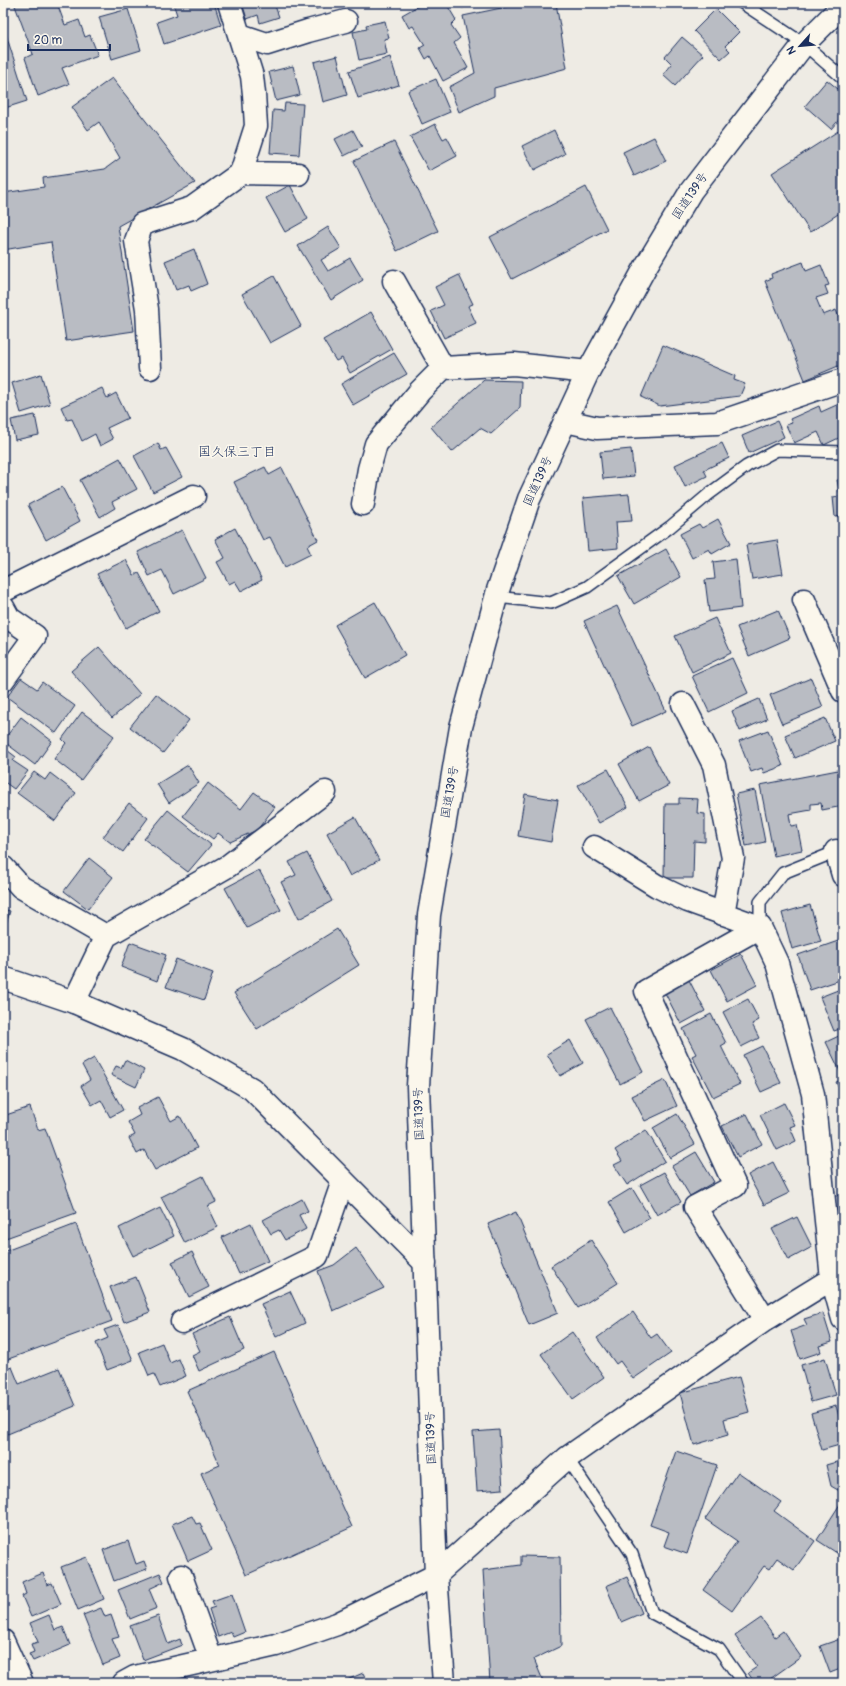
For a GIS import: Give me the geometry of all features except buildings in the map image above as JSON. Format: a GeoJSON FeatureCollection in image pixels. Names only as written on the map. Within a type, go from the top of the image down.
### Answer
{"type":"FeatureCollection","features":[{"type":"Feature","properties":{"kind":"main road"},"geometry":{"type":"LineString","coordinates":[[230,3],[252,76],[256,126],[242,173]]}},
{"type":"Feature","properties":{"kind":"main road","name":"国道139号"},"geometry":{"type":"LineString","coordinates":[[444,1683],[436,1576],[418,1086],[429,915],[461,727],[496,598],[528,499],[588,372],[646,266],[691,191],[804,44],[843,5]]}},
{"type":"Feature","properties":{"kind":"main road"},"geometry":{"type":"LineString","coordinates":[[240,34],[267,44],[346,21]]}},
{"type":"Feature","properties":{"kind":"main road"},"geometry":{"type":"LineString","coordinates":[[150,368],[147,309],[136,241],[142,224],[192,208],[242,173],[298,174]]}},
{"type":"Feature","properties":{"kind":"main road"},"geometry":{"type":"LineString","coordinates":[[394,281],[443,368]]}},
{"type":"Feature","properties":{"kind":"main road"},"geometry":{"type":"LineString","coordinates":[[363,504],[369,469],[376,444],[420,391],[443,368],[514,364],[588,372]]}},
{"type":"Feature","properties":{"kind":"main road"},"geometry":{"type":"LineString","coordinates":[[566,421],[597,428],[717,423],[843,380]]}},
{"type":"Feature","properties":{"kind":"main road"},"geometry":{"type":"LineString","coordinates":[[3,591],[194,496]]}},
{"type":"Feature","properties":{"kind":"main road"},"geometry":{"type":"LineString","coordinates":[[804,600],[843,690]]}},
{"type":"Feature","properties":{"kind":"main road"},"geometry":{"type":"LineString","coordinates":[[3,607],[10,618],[35,636],[3,680]]}},
{"type":"Feature","properties":{"kind":"main road"},"geometry":{"type":"LineString","coordinates":[[683,704],[714,765],[733,858],[723,914]]}},
{"type":"Feature","properties":{"kind":"main road"},"geometry":{"type":"LineString","coordinates":[[74,1002],[106,936],[228,866],[325,792]]}},
{"type":"Feature","properties":{"kind":"main road"},"geometry":{"type":"LineString","coordinates":[[594,847],[657,886],[688,901],[760,927],[777,963],[813,1094],[843,1319]]}},
{"type":"Feature","properties":{"kind":"main road"},"geometry":{"type":"LineString","coordinates":[[840,850],[843,875]]}},
{"type":"Feature","properties":{"kind":"main road"},"geometry":{"type":"LineString","coordinates":[[3,867],[21,887],[106,936]]}},
{"type":"Feature","properties":{"kind":"main road"},"geometry":{"type":"LineString","coordinates":[[760,927],[646,990],[735,1186],[695,1207],[765,1320]]}},
{"type":"Feature","properties":{"kind":"main road"},"geometry":{"type":"LineString","coordinates":[[3,978],[74,1002],[183,1049],[252,1089],[425,1263]]}},
{"type":"Feature","properties":{"kind":"main road"},"geometry":{"type":"LineString","coordinates":[[182,1322],[317,1256],[343,1181]]}},
{"type":"Feature","properties":{"kind":"main road"},"geometry":{"type":"LineString","coordinates":[[124,1683],[135,1677],[276,1645],[337,1624],[436,1576],[567,1458],[765,1320],[837,1275]]}},
{"type":"Feature","properties":{"kind":"main road"},"geometry":{"type":"LineString","coordinates":[[181,1576],[211,1659]]}},
{"type":"Feature","properties":{"kind":"main road"},"geometry":{"type":"LineString","coordinates":[[3,1641],[22,1683]]}},
{"type":"Feature","properties":{"kind":"lane"},"geometry":{"type":"LineString","coordinates":[[742,3],[804,44],[843,78]]}},
{"type":"Feature","properties":{"kind":"lane"},"geometry":{"type":"LineString","coordinates":[[496,598],[551,603],[587,587],[670,527],[709,494],[747,466],[777,450],[843,452]]}},
{"type":"Feature","properties":{"kind":"lane"},"geometry":{"type":"LineString","coordinates":[[760,927],[760,902],[784,873],[840,850]]}},
{"type":"Feature","properties":{"kind":"lane"},"geometry":{"type":"LineString","coordinates":[[567,1458],[632,1554],[652,1613],[719,1649],[743,1683]]}},
{"type":"Feature","properties":{"kind":"district","name":"国久保三丁目"},"geometry":{"type":"Point","coordinates":[237,452]}}]}
